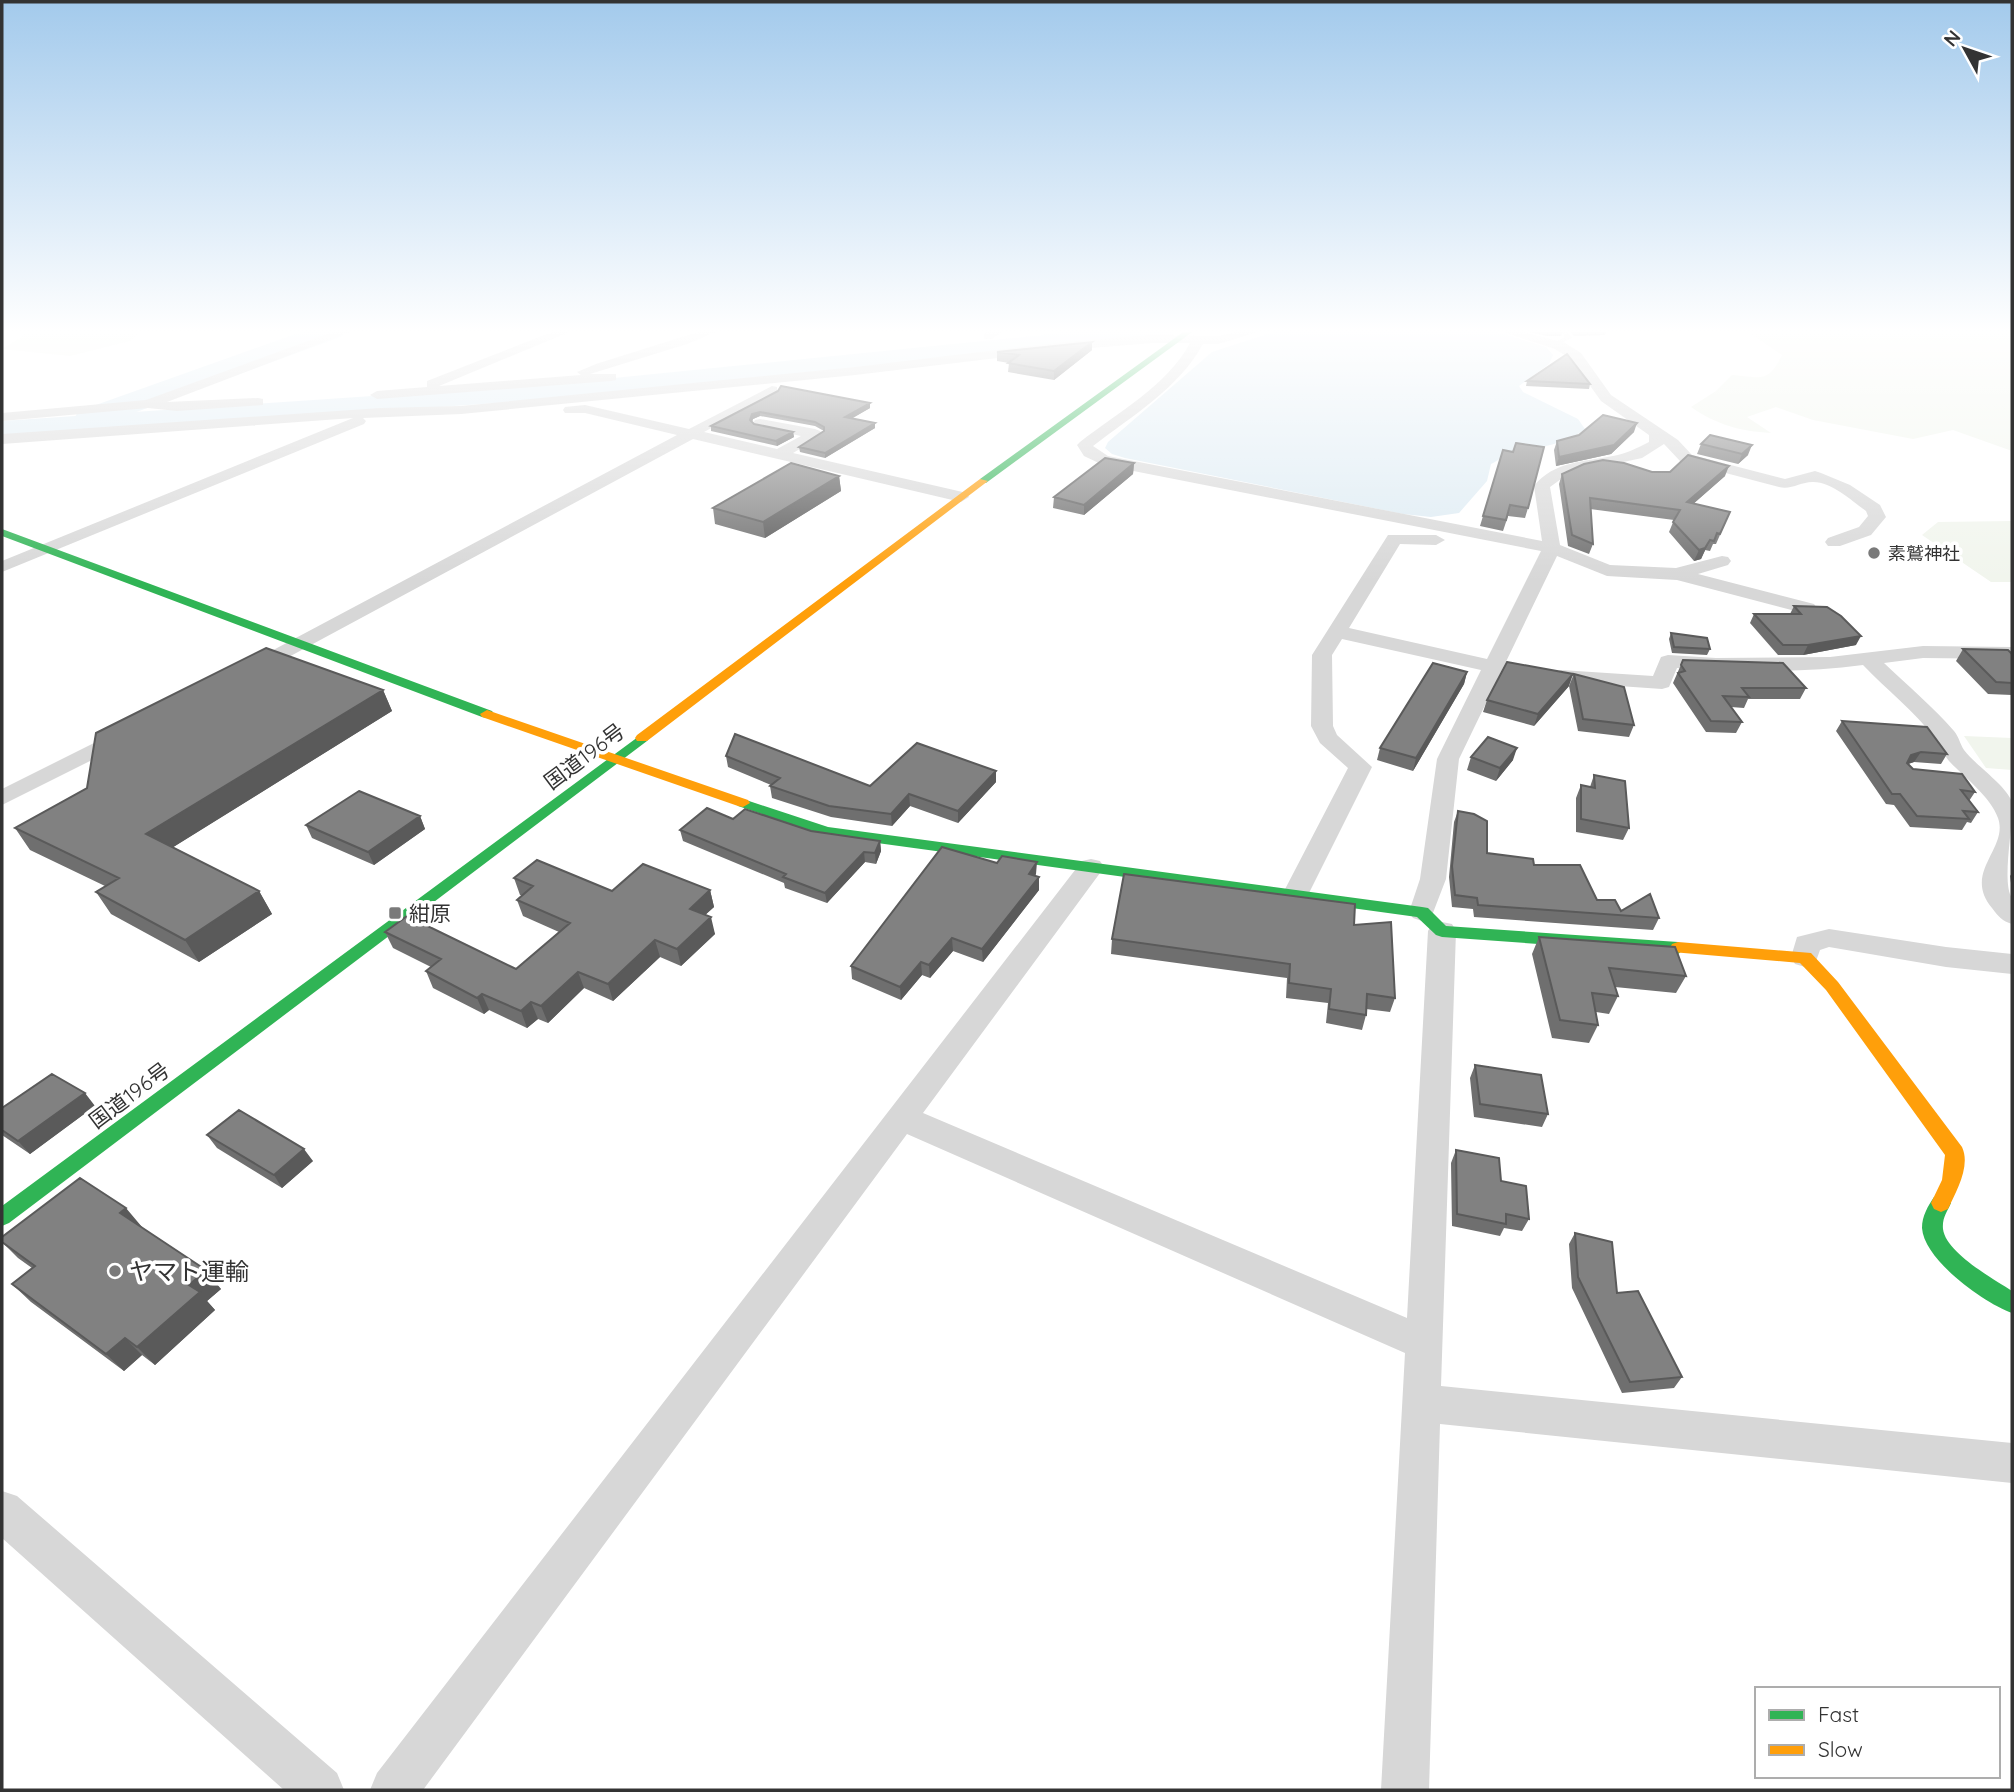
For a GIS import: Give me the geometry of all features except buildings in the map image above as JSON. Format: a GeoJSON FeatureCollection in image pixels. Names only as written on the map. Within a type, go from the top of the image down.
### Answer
{"type":"FeatureCollection","features":[{"type":"Feature","properties":{"kind":"main road","name":"国道196号"},"geometry":{"type":"LineString","coordinates":[[2,1217],[961,497],[1079,414]]}},
{"type":"Feature","properties":{"kind":"main road"},"geometry":{"type":"LineString","coordinates":[[2,532],[44,550],[613,760],[826,831],[1295,895],[1432,921],[1805,957],[1832,986],[1955,1153],[1952,1180],[1932,1220],[1936,1240],[1955,1265],[2012,1303]]}},
{"type":"Feature","properties":{"kind":"street"},"geometry":{"type":"LineString","coordinates":[[2,418],[45,414]]}},
{"type":"Feature","properties":{"kind":"street"},"geometry":{"type":"LineString","coordinates":[[2,439],[357,414]]}},
{"type":"Feature","properties":{"kind":"street"},"geometry":{"type":"LineString","coordinates":[[2,567],[376,414]]}},
{"type":"Feature","properties":{"kind":"street"},"geometry":{"type":"LineString","coordinates":[[603,414],[961,497]]}},
{"type":"Feature","properties":{"kind":"street"},"geometry":{"type":"LineString","coordinates":[[237,677],[729,414]]}},
{"type":"Feature","properties":{"kind":"street"},"geometry":{"type":"LineString","coordinates":[[1125,414],[1085,446],[1089,453],[1103,460],[1552,548],[1607,570],[1675,574],[1807,608]]}},
{"type":"Feature","properties":{"kind":"street"},"geometry":{"type":"LineString","coordinates":[[1405,1790],[1424,1343],[1433,879],[1448,759],[1552,548],[1542,486],[1562,471],[1584,464],[1615,461],[1636,455],[1656,444],[1657,433],[1629,414]]}},
{"type":"Feature","properties":{"kind":"street"},"geometry":{"type":"LineString","coordinates":[[760,423],[815,434],[779,455]]}},
{"type":"Feature","properties":{"kind":"street"},"geometry":{"type":"LineString","coordinates":[[1647,426],[1673,443],[1686,458],[1786,484],[1815,477],[1844,488],[1874,509],[1877,517],[1865,531],[1834,541]]}},
{"type":"Feature","properties":{"kind":"street"},"geometry":{"type":"LineString","coordinates":[[1615,461],[1643,472]]}},
{"type":"Feature","properties":{"kind":"street"},"geometry":{"type":"LineString","coordinates":[[1295,895],[1360,767],[1328,738],[1322,726],[1322,654],[1394,539],[1455,541],[1494,538]]}},
{"type":"Feature","properties":{"kind":"street"},"geometry":{"type":"LineString","coordinates":[[1675,574],[1722,561]]}},
{"type":"Feature","properties":{"kind":"street"},"geometry":{"type":"LineString","coordinates":[[1335,631],[1522,669]]}},
{"type":"Feature","properties":{"kind":"street"},"geometry":{"type":"LineString","coordinates":[[1546,673],[1622,683],[1662,683],[1668,661],[1716,664],[1830,663],[1923,652],[2012,653]]}},
{"type":"Feature","properties":{"kind":"street"},"geometry":{"type":"LineString","coordinates":[[1866,657],[1946,736],[1955,754],[1979,776],[2009,814],[2012,825],[2008,844],[1995,870],[1996,895],[2012,915]]}},
{"type":"Feature","properties":{"kind":"street"},"geometry":{"type":"LineString","coordinates":[[2,798],[138,728]]}},
{"type":"Feature","properties":{"kind":"street"},"geometry":{"type":"LineString","coordinates":[[1941,774],[1979,776]]}},
{"type":"Feature","properties":{"kind":"street"},"geometry":{"type":"LineString","coordinates":[[394,1790],[1091,867]]}},
{"type":"Feature","properties":{"kind":"street"},"geometry":{"type":"LineString","coordinates":[[1805,957],[1807,944],[1829,939],[1935,956],[2012,964]]}},
{"type":"Feature","properties":{"kind":"street"},"geometry":{"type":"LineString","coordinates":[[902,1118],[1424,1343]]}},
{"type":"Feature","properties":{"kind":"street"},"geometry":{"type":"LineString","coordinates":[[1422,1403],[2012,1462]]}},
{"type":"Feature","properties":{"kind":"street"},"geometry":{"type":"LineString","coordinates":[[2,1511],[320,1790]]}},
{"type":"Feature","properties":{"kind":"shaded area"},"geometry":{"type":"Polygon","coordinates":[[[111,414],[346,414],[2,438],[2,421],[111,414]]]}},
{"type":"Feature","properties":{"kind":"shaded area"},"geometry":{"type":"Polygon","coordinates":[[[1141,414],[1567,414],[1578,419],[1585,429],[1561,442],[1516,451],[1491,464],[1487,481],[1459,513],[1431,517],[1403,514],[1125,458],[1112,454],[1105,448],[1108,442],[1141,414]]]}},
{"type":"Feature","properties":{"kind":"shaded area"},"geometry":{"type":"Polygon","coordinates":[[[1702,414],[1757,414],[1747,417],[1771,433],[1739,429],[1702,414]]]}},
{"type":"Feature","properties":{"kind":"shaded area"},"geometry":{"type":"Polygon","coordinates":[[[1795,414],[2012,414],[2012,451],[1953,430],[1913,439],[1813,420],[1795,414]]]}},
{"type":"Feature","properties":{"kind":"shaded area"},"geometry":{"type":"Polygon","coordinates":[[[2012,521],[2012,582],[1991,582],[1922,535],[1938,522],[2012,521]]]}},
{"type":"Feature","properties":{"kind":"shaded area"},"geometry":{"type":"Polygon","coordinates":[[[1964,736],[2012,738],[2012,770],[1986,768],[1964,736]]]}},
{"type":"Feature","properties":{"kind":"waterway"},"geometry":{"type":"LineString","coordinates":[[90,418],[102,414]]}},
{"type":"Feature","properties":{"kind":"traffic: fast"},"geometry":{"type":"LineString","coordinates":[[983,481],[1076,414]]}},
{"type":"Feature","properties":{"kind":"traffic: fast"},"geometry":{"type":"LineString","coordinates":[[2,532],[487,714]]}},
{"type":"Feature","properties":{"kind":"traffic: fast"},"geometry":{"type":"LineString","coordinates":[[2,1217],[642,738]]}},
{"type":"Feature","properties":{"kind":"traffic: fast"},"geometry":{"type":"LineString","coordinates":[[743,803],[826,831],[1422,912],[1442,931],[1678,948]]}},
{"type":"Feature","properties":{"kind":"traffic: fast"},"geometry":{"type":"LineString","coordinates":[[1941,1203],[1933,1218],[1933,1231],[1938,1243],[1960,1267],[2012,1303]]}},
{"type":"Feature","properties":{"kind":"traffic: slow"},"geometry":{"type":"LineString","coordinates":[[642,738],[983,481]]}},
{"type":"Feature","properties":{"kind":"traffic: slow"},"geometry":{"type":"LineString","coordinates":[[487,714],[743,803]]}},
{"type":"Feature","properties":{"kind":"traffic: slow"},"geometry":{"type":"LineString","coordinates":[[1678,948],[1805,957],[1832,986],[1955,1153],[1952,1180],[1941,1203]]}},
{"type":"Feature","properties":{"kind":"place","name":"素鷲神社"},"geometry":{"type":"Point","coordinates":[1874,553]}},
{"type":"Feature","properties":{"kind":"place","name":"紺原"},"geometry":{"type":"Point","coordinates":[395,913]}},
{"type":"Feature","properties":{"kind":"place","name":"ヤマト運輸"},"geometry":{"type":"Point","coordinates":[115,1271]}}]}
